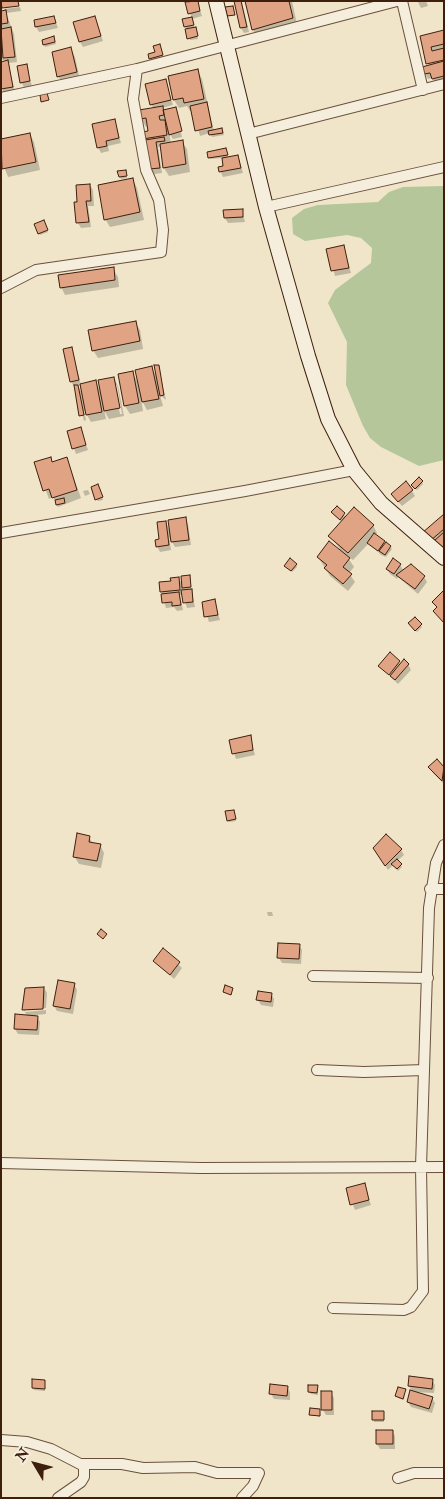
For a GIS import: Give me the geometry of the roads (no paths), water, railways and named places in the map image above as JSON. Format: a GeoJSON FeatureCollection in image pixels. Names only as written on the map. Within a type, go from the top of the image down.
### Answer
{"type":"FeatureCollection","features":[{"type":"Feature","properties":{"kind":"main road"},"geometry":{"type":"LineString","coordinates":[[216,1],[225,45],[266,206],[308,356],[328,419],[354,470],[381,503],[444,558]]}},
{"type":"Feature","properties":{"kind":"street"},"geometry":{"type":"LineString","coordinates":[[1,98],[137,68],[397,1]]}},
{"type":"Feature","properties":{"kind":"street"},"geometry":{"type":"LineString","coordinates":[[402,1],[423,90]]}},
{"type":"Feature","properties":{"kind":"street"},"geometry":{"type":"LineString","coordinates":[[1,288],[36,270],[161,252],[163,230],[159,200],[146,170],[133,99],[137,68]]}},
{"type":"Feature","properties":{"kind":"street"},"geometry":{"type":"LineString","coordinates":[[248,134],[444,84]]}},
{"type":"Feature","properties":{"kind":"street"},"geometry":{"type":"LineString","coordinates":[[266,206],[444,167]]}},
{"type":"Feature","properties":{"kind":"street"},"geometry":{"type":"LineString","coordinates":[[1,533],[245,492],[354,470]]}},
{"type":"Feature","properties":{"kind":"street"},"geometry":{"type":"LineString","coordinates":[[333,1308],[404,1310],[411,1307],[418,1300],[422,1291],[421,1167],[430,889],[436,863],[444,845]]}},
{"type":"Feature","properties":{"kind":"street"},"geometry":{"type":"LineString","coordinates":[[430,889],[444,890]]}},
{"type":"Feature","properties":{"kind":"street"},"geometry":{"type":"LineString","coordinates":[[313,976],[428,978]]}},
{"type":"Feature","properties":{"kind":"street"},"geometry":{"type":"LineString","coordinates":[[317,1070],[364,1072],[424,1070]]}},
{"type":"Feature","properties":{"kind":"street"},"geometry":{"type":"LineString","coordinates":[[1,1163],[201,1168],[444,1167]]}},
{"type":"Feature","properties":{"kind":"street"},"geometry":{"type":"LineString","coordinates":[[1,1440],[27,1442],[51,1449],[81,1464],[122,1464],[143,1468],[195,1467],[217,1472],[259,1473],[253,1486],[242,1498]]}},
{"type":"Feature","properties":{"kind":"street"},"geometry":{"type":"LineString","coordinates":[[58,1498],[81,1482],[85,1470],[81,1464]]}},
{"type":"Feature","properties":{"kind":"street"},"geometry":{"type":"LineString","coordinates":[[398,1478],[414,1472],[444,1473]]}}]}
